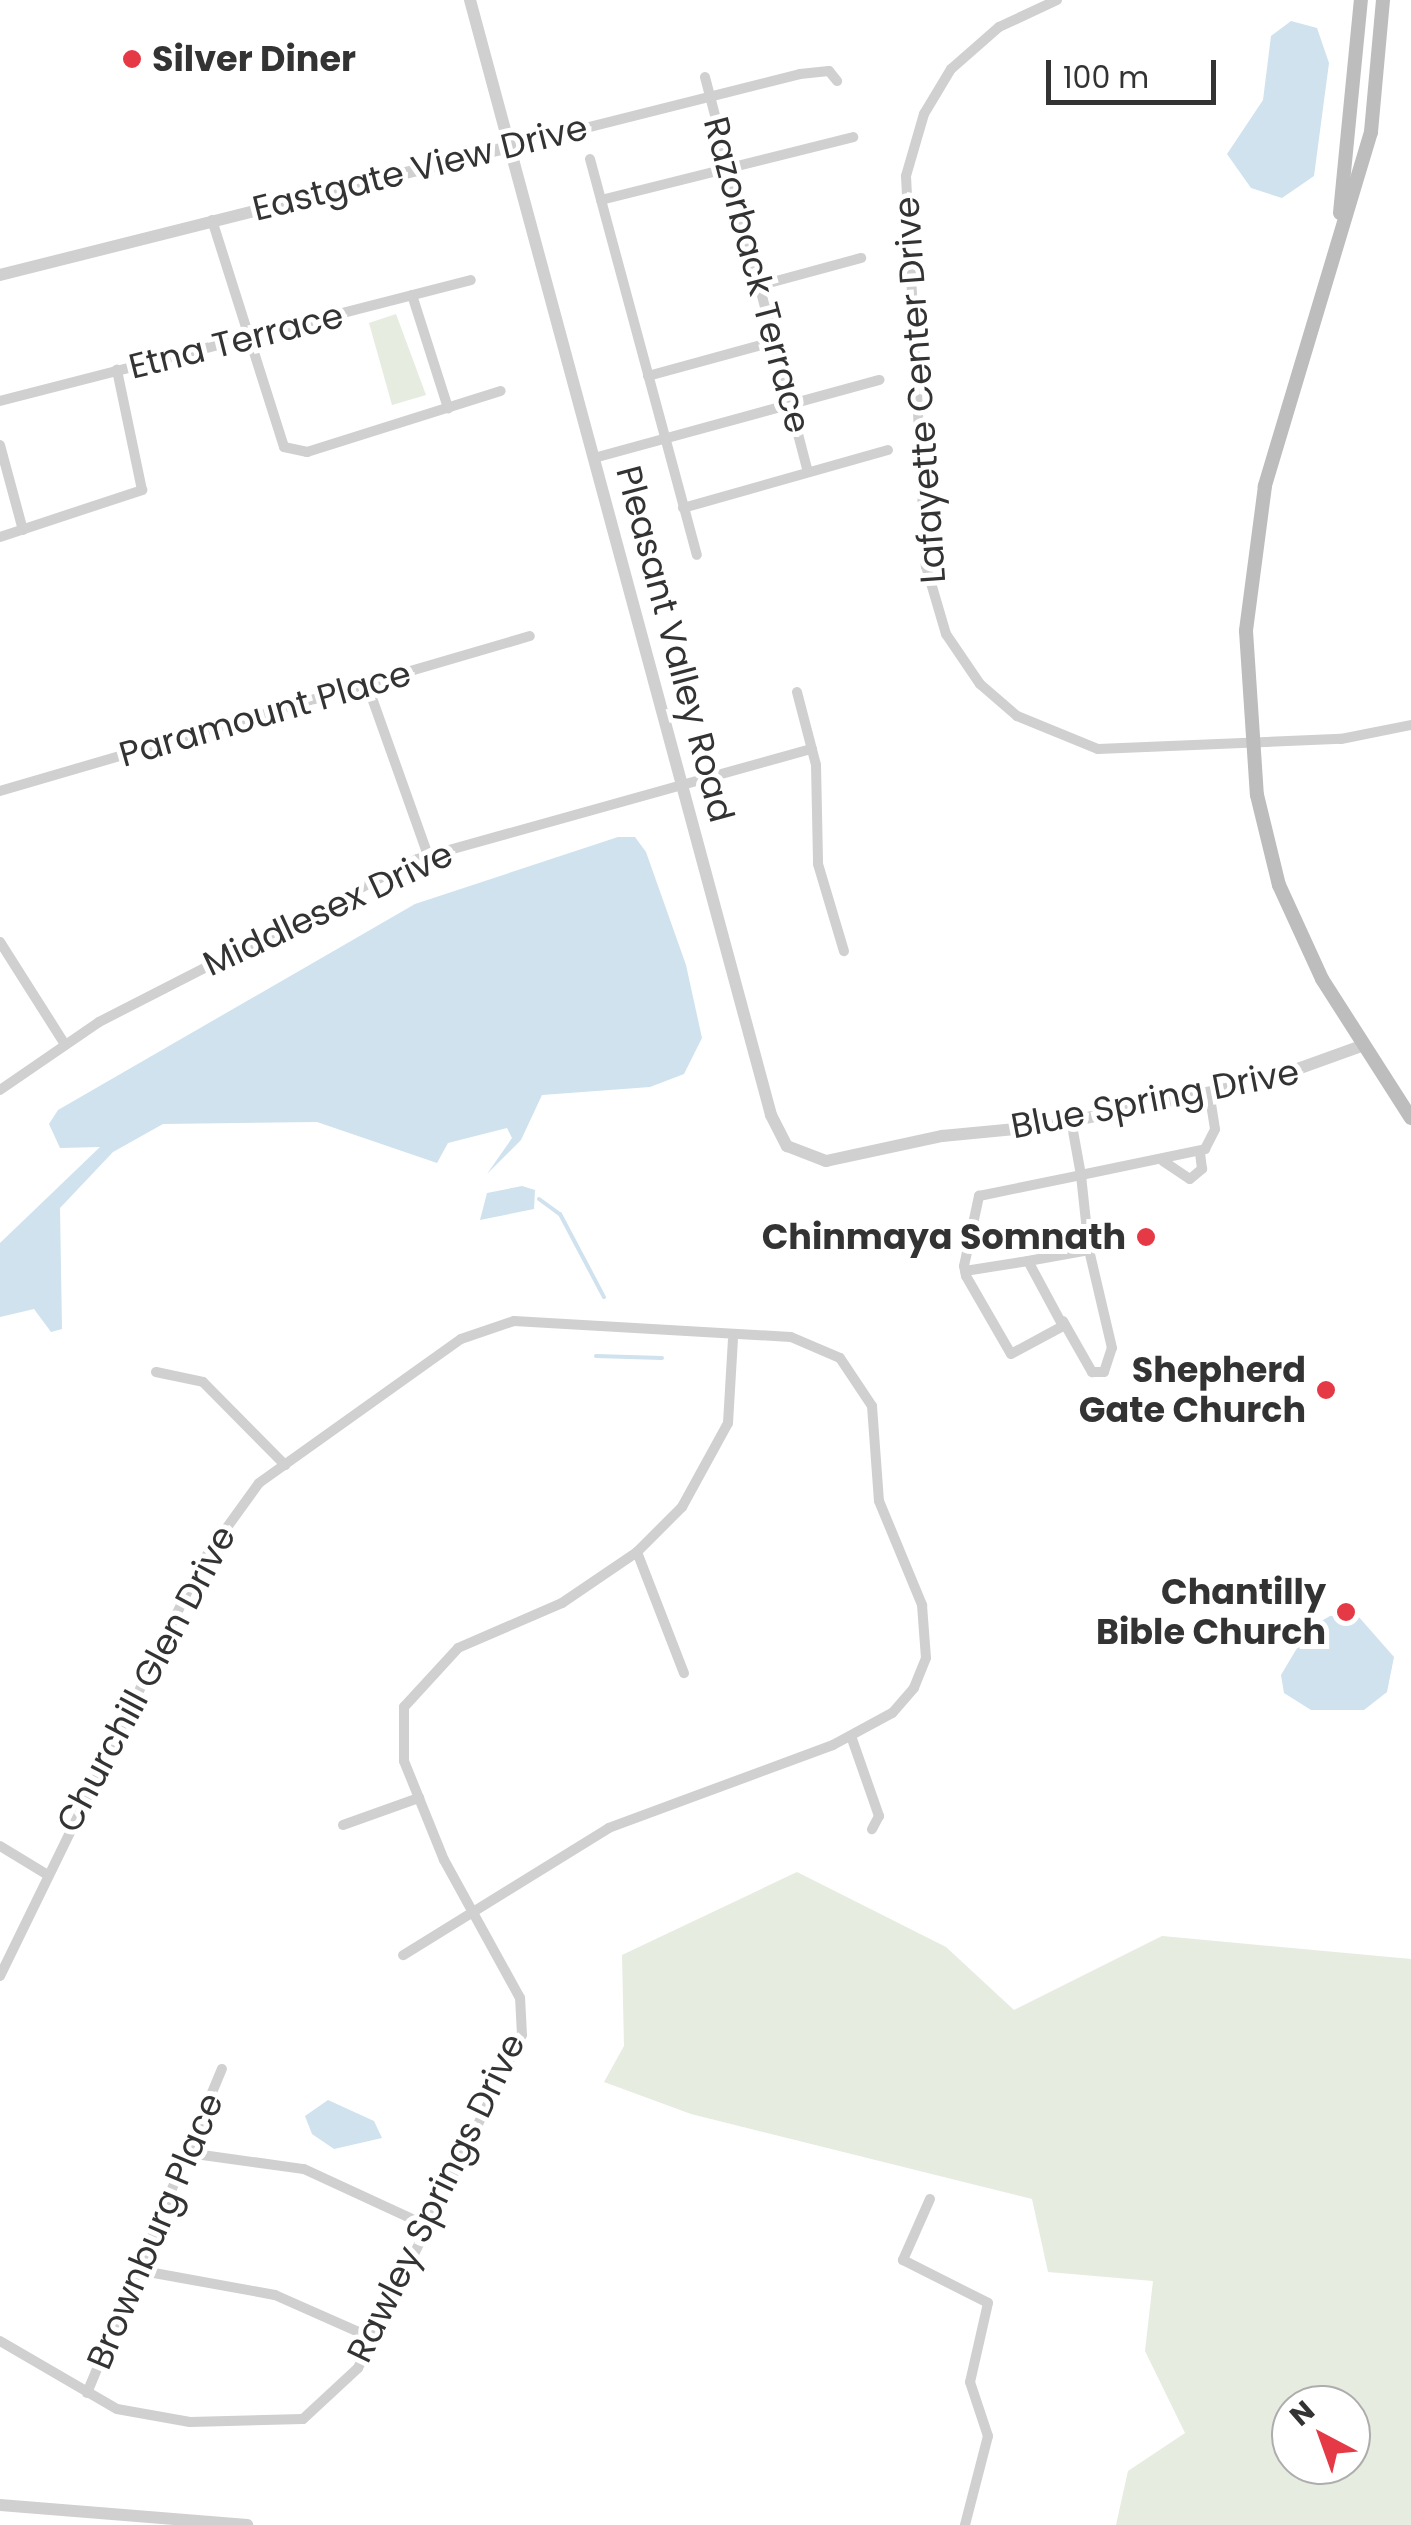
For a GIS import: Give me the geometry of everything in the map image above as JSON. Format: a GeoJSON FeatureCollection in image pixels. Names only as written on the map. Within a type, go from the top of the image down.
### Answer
{"type":"FeatureCollection","features":[{"type":"Feature","properties":{"kind":"main road"},"geometry":{"type":"LineString","coordinates":[[1339,224],[1362,0]]}},
{"type":"Feature","properties":{"kind":"main road"},"geometry":{"type":"LineString","coordinates":[[1383,0],[1371,132],[1339,224],[1251,551],[1253,744],[1278,885],[1364,1044],[1411,1118]]}},
{"type":"Feature","properties":{"kind":"street","name":"Pleasant Valley Road"},"geometry":{"type":"LineString","coordinates":[[470,0],[504,148],[594,458],[778,1134],[826,1161],[942,1136]]}},
{"type":"Feature","properties":{"kind":"street","name":"Lafayette Center Drive"},"geometry":{"type":"LineString","coordinates":[[1057,0],[966,53],[939,86],[910,154],[905,209],[930,589],[972,675],[1050,734],[1124,751],[1253,744],[1411,725]]}},
{"type":"Feature","properties":{"kind":"street","name":"Eastgate View Drive"},"geometry":{"type":"LineString","coordinates":[[0,275],[815,71],[837,81]]}},
{"type":"Feature","properties":{"kind":"street","name":"Razorback Terrace"},"geometry":{"type":"LineString","coordinates":[[706,77],[808,472]]}},
{"type":"Feature","properties":{"kind":"street"},"geometry":{"type":"LineString","coordinates":[[601,200],[853,137]]}},
{"type":"Feature","properties":{"kind":"street"},"geometry":{"type":"LineString","coordinates":[[590,159],[696,555]]}},
{"type":"Feature","properties":{"kind":"street"},"geometry":{"type":"LineString","coordinates":[[212,220],[275,435],[291,450],[501,391]]}},
{"type":"Feature","properties":{"kind":"street"},"geometry":{"type":"LineString","coordinates":[[758,286],[861,258]]}},
{"type":"Feature","properties":{"kind":"street","name":"Etna Terrace"},"geometry":{"type":"LineString","coordinates":[[0,401],[472,280]]}},
{"type":"Feature","properties":{"kind":"street"},"geometry":{"type":"LineString","coordinates":[[412,296],[448,408]]}},
{"type":"Feature","properties":{"kind":"street"},"geometry":{"type":"LineString","coordinates":[[648,376],[772,342]]}},
{"type":"Feature","properties":{"kind":"street"},"geometry":{"type":"LineString","coordinates":[[0,537],[142,490],[117,370]]}},
{"type":"Feature","properties":{"kind":"street"},"geometry":{"type":"LineString","coordinates":[[594,458],[880,380]]}},
{"type":"Feature","properties":{"kind":"street"},"geometry":{"type":"LineString","coordinates":[[0,445],[23,530]]}},
{"type":"Feature","properties":{"kind":"street"},"geometry":{"type":"LineString","coordinates":[[683,508],[888,450]]}},
{"type":"Feature","properties":{"kind":"street","name":"Paramount Place"},"geometry":{"type":"LineString","coordinates":[[0,791],[530,636]]}},
{"type":"Feature","properties":{"kind":"street"},"geometry":{"type":"LineString","coordinates":[[367,684],[428,855]]}},
{"type":"Feature","properties":{"kind":"street"},"geometry":{"type":"LineString","coordinates":[[797,692],[812,749],[818,864],[844,951]]}},
{"type":"Feature","properties":{"kind":"street","name":"Middlesex Drive"},"geometry":{"type":"LineString","coordinates":[[0,1090],[64,1043],[428,855],[812,749]]}},
{"type":"Feature","properties":{"kind":"street"},"geometry":{"type":"LineString","coordinates":[[0,942],[64,1043]]}},
{"type":"Feature","properties":{"kind":"street","name":"Blue Spring Drive"},"geometry":{"type":"LineString","coordinates":[[942,1136],[1071,1120],[1209,1092],[1299,1072],[1364,1044]]}},
{"type":"Feature","properties":{"kind":"street"},"geometry":{"type":"LineString","coordinates":[[1162,1160],[1190,1179],[1202,1169],[1200,1153],[1216,1129],[1209,1092]]}},
{"type":"Feature","properties":{"kind":"street"},"geometry":{"type":"LineString","coordinates":[[1028,1261],[1092,1372],[1104,1372],[1113,1356],[1089,1250],[1071,1120]]}},
{"type":"Feature","properties":{"kind":"street"},"geometry":{"type":"LineString","coordinates":[[1062,1320],[1011,1354],[965,1271],[979,1196],[1200,1153]]}},
{"type":"Feature","properties":{"kind":"street"},"geometry":{"type":"LineString","coordinates":[[965,1271],[1089,1250]]}},
{"type":"Feature","properties":{"kind":"street","name":"Churchill Glen Drive"},"geometry":{"type":"LineString","coordinates":[[0,1976],[46,1874],[202,1562],[259,1483],[435,1356],[498,1324],[565,1320],[733,1340],[819,1344],[859,1378],[872,1406],[874,1482],[922,1605],[926,1658],[892,1713],[851,1736],[610,1828],[403,1956]]}},
{"type":"Feature","properties":{"kind":"street","name":"Rawley Springs Drive"},"geometry":{"type":"LineString","coordinates":[[0,2340],[118,2409],[190,2422],[278,2424],[335,2396],[372,2338],[522,2035],[520,1998],[404,1761],[404,1707],[426,1673],[637,1552],[682,1507],[728,1424],[733,1340]]}},
{"type":"Feature","properties":{"kind":"street"},"geometry":{"type":"LineString","coordinates":[[156,1372],[217,1392],[285,1465]]}},
{"type":"Feature","properties":{"kind":"street"},"geometry":{"type":"LineString","coordinates":[[637,1552],[684,1673]]}},
{"type":"Feature","properties":{"kind":"street"},"geometry":{"type":"LineString","coordinates":[[851,1736],[878,1816],[872,1828]]}},
{"type":"Feature","properties":{"kind":"street"},"geometry":{"type":"LineString","coordinates":[[343,1826],[419,1798]]}},
{"type":"Feature","properties":{"kind":"street"},"geometry":{"type":"LineString","coordinates":[[0,1846],[46,1874]]}},
{"type":"Feature","properties":{"kind":"street","name":"Brownburg Place"},"geometry":{"type":"LineString","coordinates":[[88,2393],[143,2272],[222,2069]]}},
{"type":"Feature","properties":{"kind":"street"},"geometry":{"type":"LineString","coordinates":[[188,2153],[304,2169],[425,2226]]}},
{"type":"Feature","properties":{"kind":"street"},"geometry":{"type":"LineString","coordinates":[[930,2198],[903,2260],[988,2303],[970,2382],[988,2436],[965,2525]]}},
{"type":"Feature","properties":{"kind":"street"},"geometry":{"type":"LineString","coordinates":[[143,2272],[275,2295],[372,2338]]}},
{"type":"Feature","properties":{"kind":"street"},"geometry":{"type":"LineString","coordinates":[[0,2506],[247,2525]]}},
{"type":"Feature","properties":{"kind":"shaded area"},"geometry":{"type":"Polygon","coordinates":[[[396,314],[426,395],[392,405],[369,323],[396,314]]]}},
{"type":"Feature","properties":{"kind":"shaded area"},"geometry":{"type":"Polygon","coordinates":[[[797,1872],[946,1947],[1014,2010],[1162,1936],[1411,1959],[1411,2525],[1116,2525],[1128,2471],[1185,2433],[1145,2351],[1153,2281],[1048,2272],[1032,2199],[691,2114],[604,2082],[624,2046],[622,1955],[797,1872]]]}},
{"type":"Feature","properties":{"kind":"water"},"geometry":{"type":"Polygon","coordinates":[[[1291,21],[1317,28],[1329,63],[1314,176],[1282,198],[1251,188],[1227,154],[1263,100],[1271,36],[1291,21]]]}},
{"type":"Feature","properties":{"kind":"water"},"geometry":{"type":"Polygon","coordinates":[[[618,837],[635,837],[646,852],[686,965],[702,1038],[684,1074],[650,1087],[542,1095],[521,1140],[487,1174],[512,1138],[507,1128],[448,1143],[437,1163],[317,1122],[163,1124],[113,1152],[60,1208],[62,1329],[51,1332],[34,1309],[0,1317],[0,1243],[100,1147],[60,1148],[49,1124],[58,1110],[415,904],[618,837]]]}},
{"type":"Feature","properties":{"kind":"water"},"geometry":{"type":"Polygon","coordinates":[[[522,1186],[535,1190],[534,1209],[480,1220],[487,1193],[522,1186]]]}},
{"type":"Feature","properties":{"kind":"water"},"geometry":{"type":"Polygon","coordinates":[[[1330,1616],[1358,1616],[1394,1657],[1387,1692],[1364,1710],[1311,1710],[1284,1693],[1281,1675],[1309,1628],[1330,1616]]]}},
{"type":"Feature","properties":{"kind":"water"},"geometry":{"type":"Polygon","coordinates":[[[328,2100],[374,2121],[382,2138],[334,2149],[312,2134],[305,2116],[328,2100]]]}},
{"type":"Feature","properties":{"kind":"waterway"},"geometry":{"type":"LineString","coordinates":[[539,1199],[560,1214],[604,1297]]}},
{"type":"Feature","properties":{"kind":"waterway"},"geometry":{"type":"LineString","coordinates":[[596,1356],[662,1358]]}},
{"type":"Feature","properties":{"kind":"place","name":"Silver Diner"},"geometry":{"type":"Point","coordinates":[132,59]}},
{"type":"Feature","properties":{"kind":"place","name":"Chinmaya Somnath"},"geometry":{"type":"Point","coordinates":[1146,1237]}},
{"type":"Feature","properties":{"kind":"place","name":"Shepherd Gate Church"},"geometry":{"type":"Point","coordinates":[1326,1390]}},
{"type":"Feature","properties":{"kind":"place","name":"Chantilly Bible Church"},"geometry":{"type":"Point","coordinates":[1346,1612]}}]}
